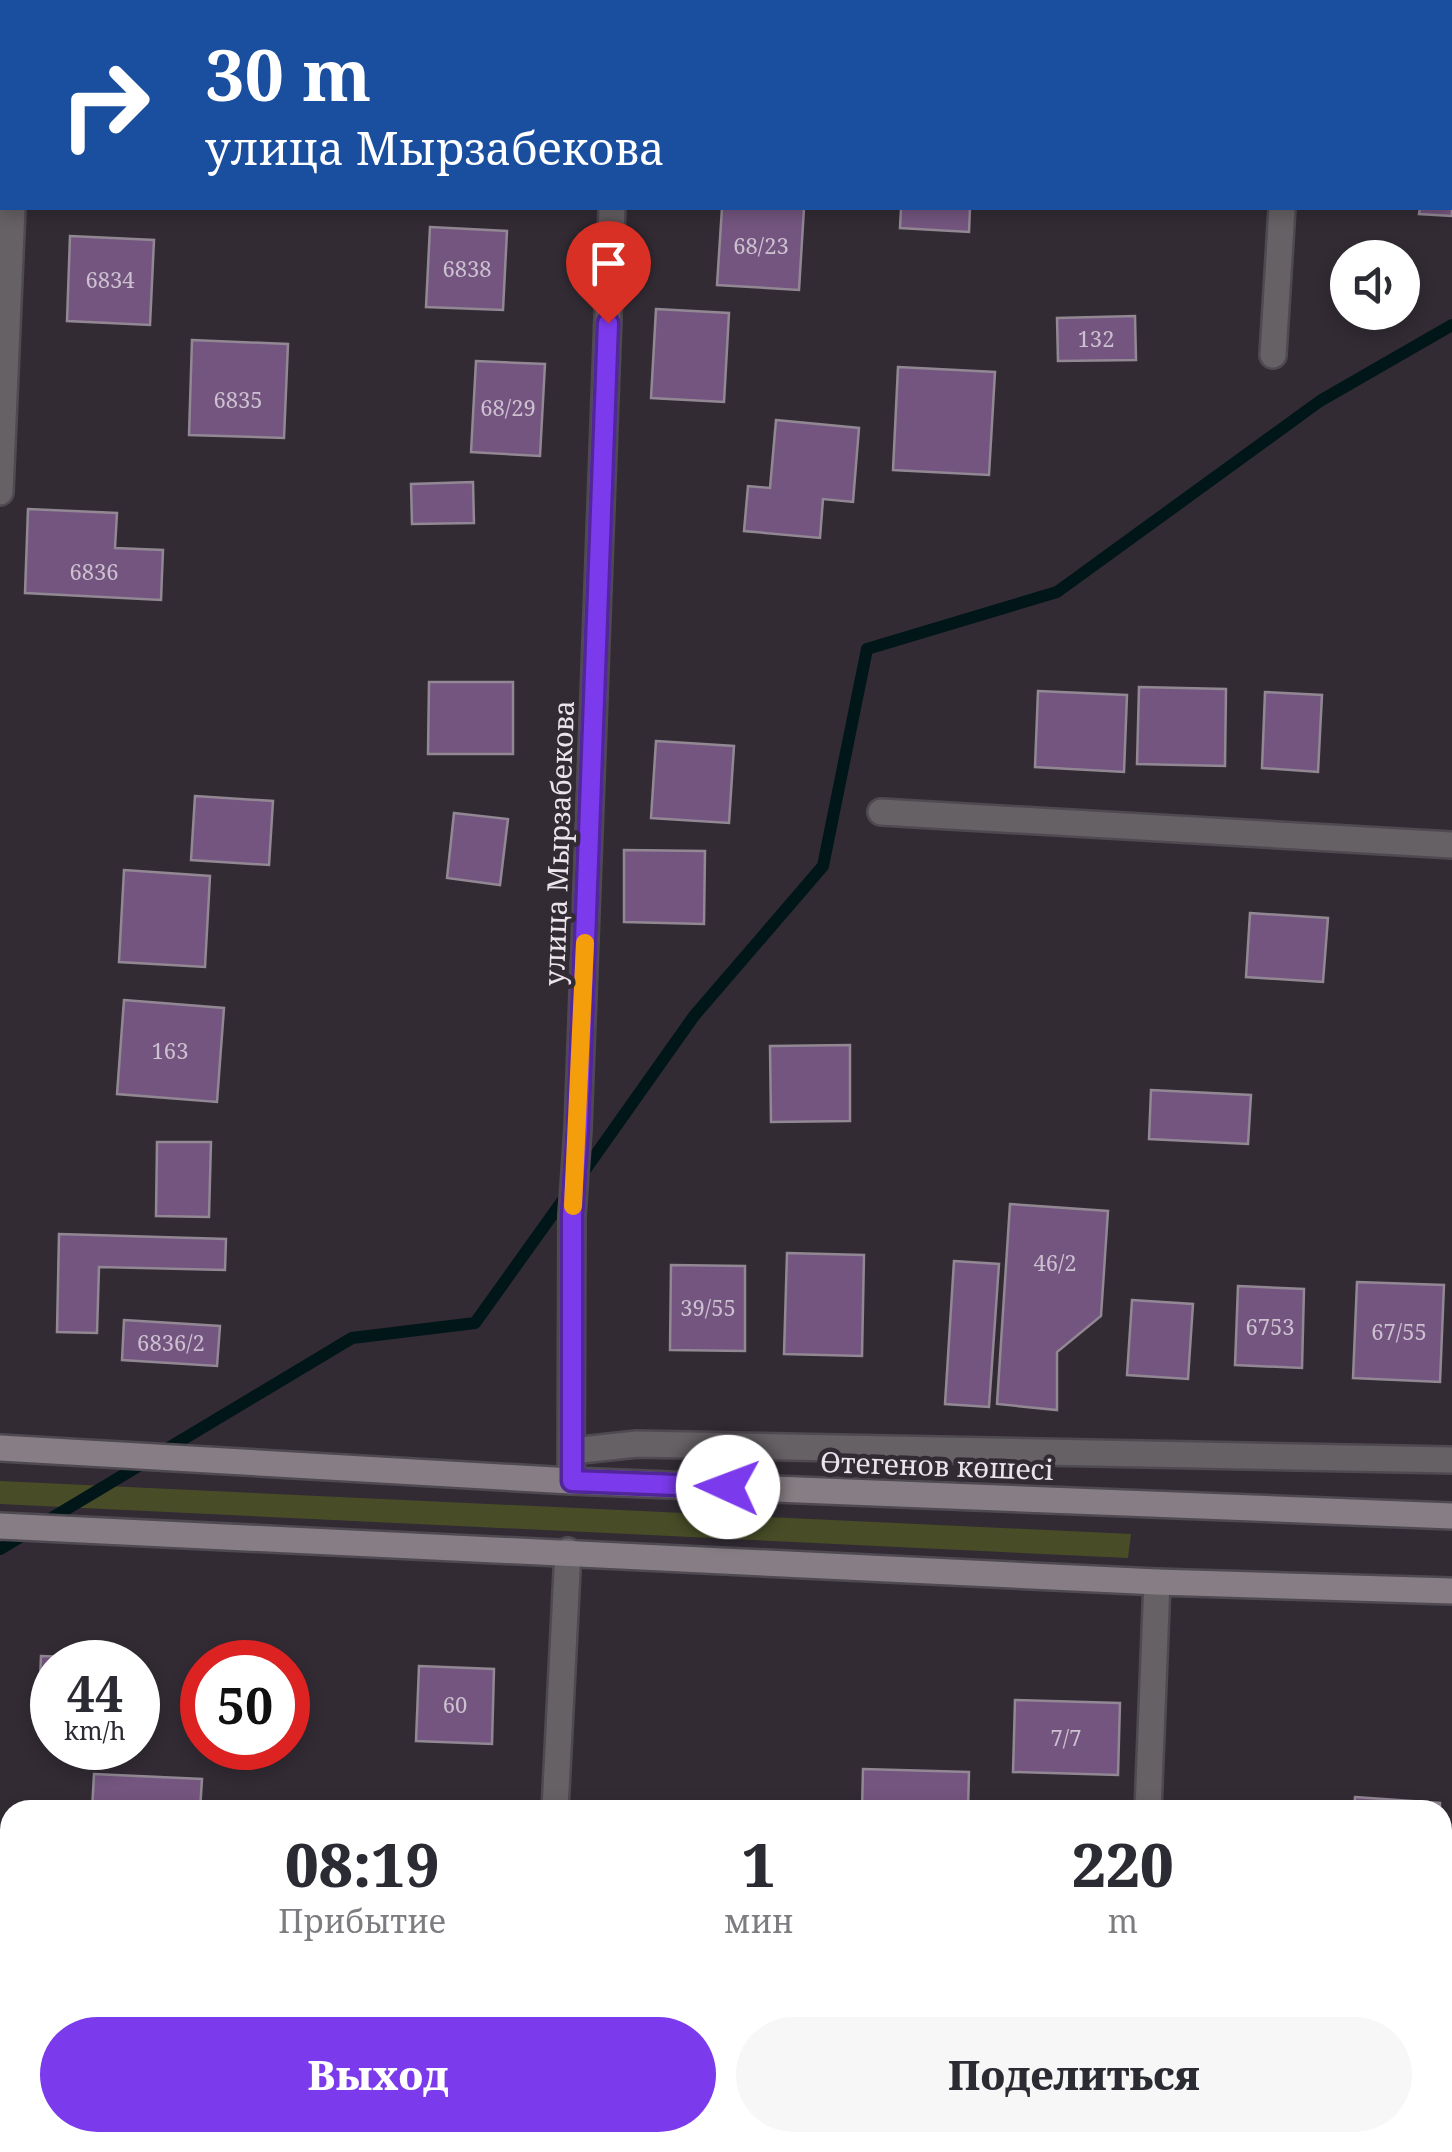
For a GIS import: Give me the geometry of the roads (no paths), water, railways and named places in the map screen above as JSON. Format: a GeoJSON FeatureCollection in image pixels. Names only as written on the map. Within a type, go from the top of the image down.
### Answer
{"type":"FeatureCollection","features":[{"type":"Feature","properties":{"kind":"main road","name":"Өтегенов көшесі"},"geometry":{"type":"LineString","coordinates":[[0,1448],[572,1481],[1452,1516]]}},
{"type":"Feature","properties":{"kind":"main road"},"geometry":{"type":"LineString","coordinates":[[0,1526],[1157,1582],[1452,1591]]}},
{"type":"Feature","properties":{"kind":"street"},"geometry":{"type":"LineString","coordinates":[[0,492],[12,210]]}},
{"type":"Feature","properties":{"kind":"street","name":"улица Мырзабекова"},"geometry":{"type":"LineString","coordinates":[[572,1481],[572,1215],[612,210]]}},
{"type":"Feature","properties":{"kind":"street"},"geometry":{"type":"LineString","coordinates":[[1273,355],[1282,210]]}},
{"type":"Feature","properties":{"kind":"street"},"geometry":{"type":"LineString","coordinates":[[881,812],[1452,845]]}},
{"type":"Feature","properties":{"kind":"street"},"geometry":{"type":"LineString","coordinates":[[572,1451],[637,1444],[1452,1460]]}},
{"type":"Feature","properties":{"kind":"street"},"geometry":{"type":"LineString","coordinates":[[556,1800],[568,1551]]}},
{"type":"Feature","properties":{"kind":"street"},"geometry":{"type":"LineString","coordinates":[[1148,1800],[1157,1582]]}},
{"type":"Feature","properties":{"kind":"waterway"},"geometry":{"type":"LineString","coordinates":[[580,1177],[694,1016],[823,866],[867,649],[1057,592],[1320,401],[1452,325]]}},
{"type":"Feature","properties":{"kind":"waterway"},"geometry":{"type":"LineString","coordinates":[[0,1549],[352,1338],[475,1323],[568,1193]]}}]}
